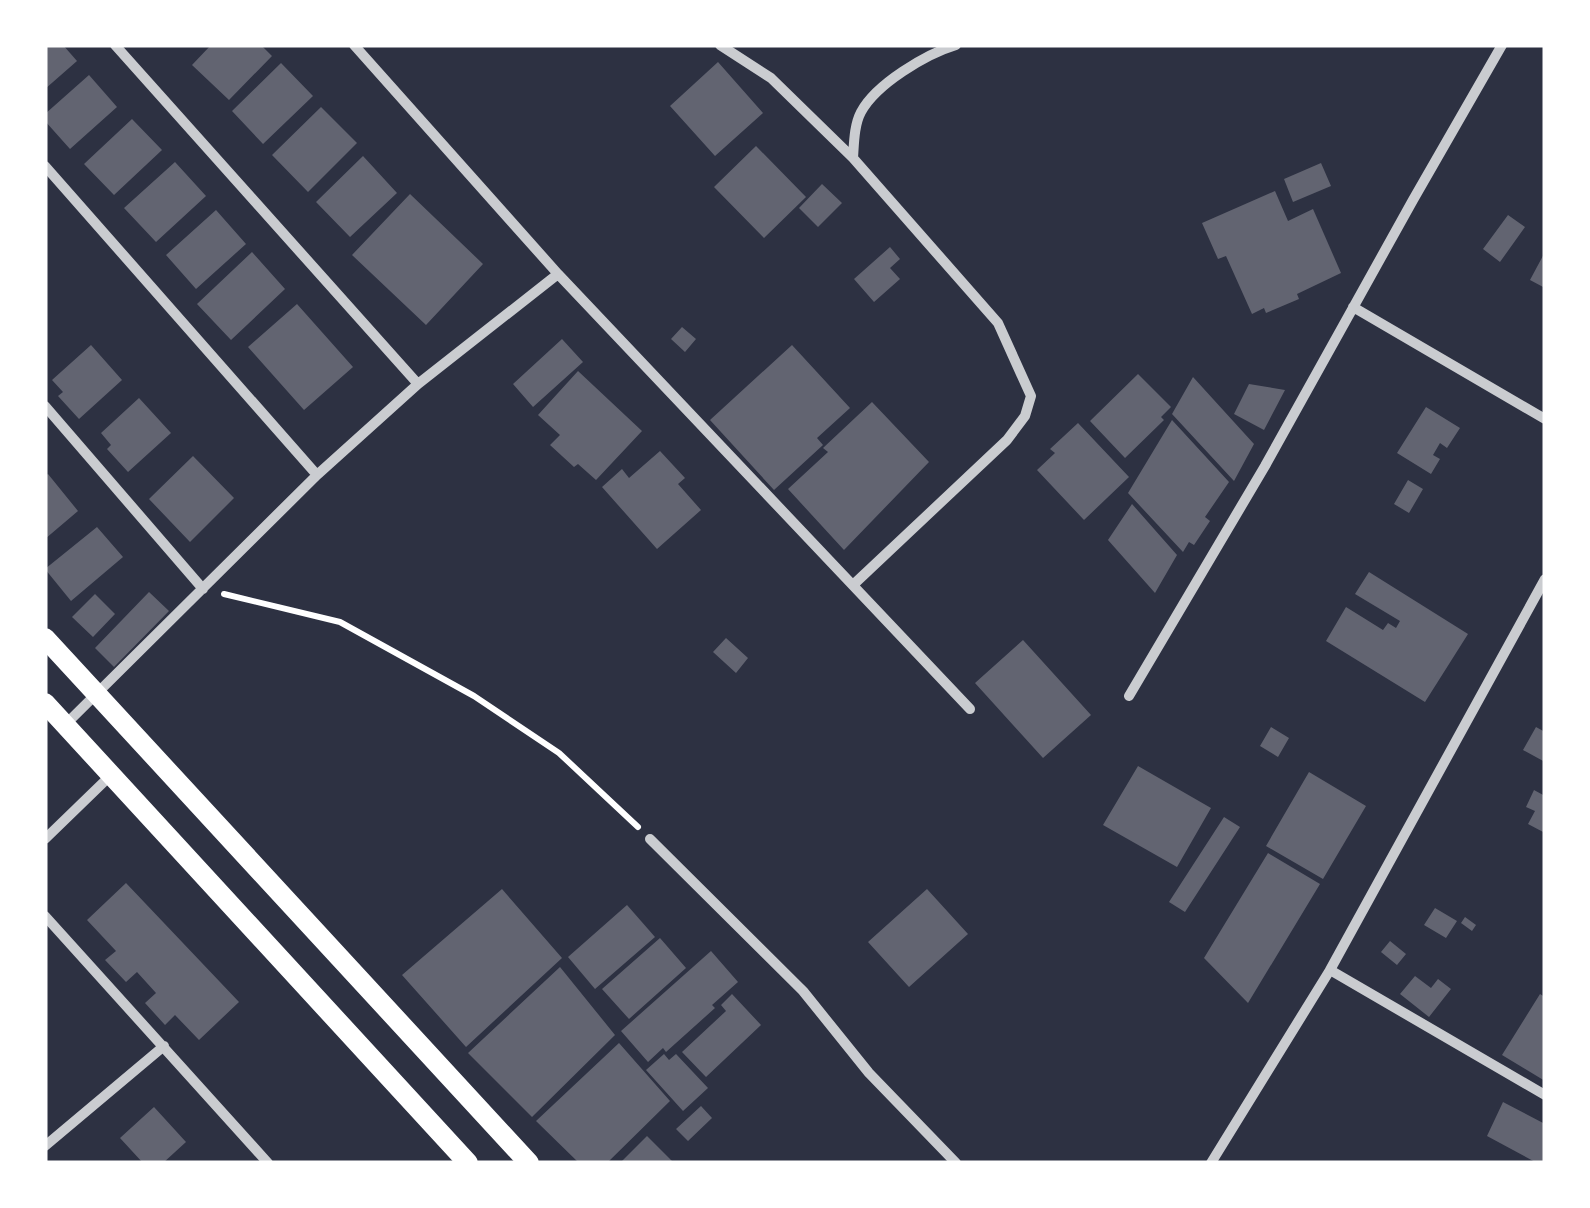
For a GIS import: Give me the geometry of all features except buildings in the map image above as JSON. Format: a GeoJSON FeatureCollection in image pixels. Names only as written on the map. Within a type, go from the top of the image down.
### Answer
{"type":"FeatureCollection","features":[{"type":"Feature","properties":{"kind":"main road"},"geometry":{"type":"LineString","coordinates":[[45,638],[529,1163]]}},
{"type":"Feature","properties":{"kind":"main road"},"geometry":{"type":"LineString","coordinates":[[45,703],[468,1163]]}},
{"type":"Feature","properties":{"kind":"street"},"geometry":{"type":"LineString","coordinates":[[115,45],[418,384]]}},
{"type":"Feature","properties":{"kind":"street"},"geometry":{"type":"LineString","coordinates":[[354,45],[558,274],[970,709]]}},
{"type":"Feature","properties":{"kind":"street"},"geometry":{"type":"LineString","coordinates":[[720,45],[771,78],[853,158],[998,323],[1031,396],[1024,416],[1007,440],[853,585]]}},
{"type":"Feature","properties":{"kind":"street"},"geometry":{"type":"LineString","coordinates":[[853,158],[860,112],[878,92],[908,67],[956,45]]}},
{"type":"Feature","properties":{"kind":"street"},"geometry":{"type":"LineString","coordinates":[[1129,696],[1265,466],[1502,45]]}},
{"type":"Feature","properties":{"kind":"street"},"geometry":{"type":"LineString","coordinates":[[45,166],[318,475]]}},
{"type":"Feature","properties":{"kind":"street"},"geometry":{"type":"LineString","coordinates":[[65,724],[318,475],[418,384],[558,274]]}},
{"type":"Feature","properties":{"kind":"street"},"geometry":{"type":"LineString","coordinates":[[1354,308],[1545,419]]}},
{"type":"Feature","properties":{"kind":"street"},"geometry":{"type":"LineString","coordinates":[[45,406],[204,589]]}},
{"type":"Feature","properties":{"kind":"street"},"geometry":{"type":"LineString","coordinates":[[1211,1163],[1330,970],[1545,579]]}},
{"type":"Feature","properties":{"kind":"street"},"geometry":{"type":"LineString","coordinates":[[45,839],[112,774]]}},
{"type":"Feature","properties":{"kind":"street"},"geometry":{"type":"LineString","coordinates":[[650,839],[804,991],[869,1074],[956,1163]]}},
{"type":"Feature","properties":{"kind":"street"},"geometry":{"type":"LineString","coordinates":[[45,916],[268,1163]]}},
{"type":"Feature","properties":{"kind":"street"},"geometry":{"type":"LineString","coordinates":[[1330,970],[1545,1095]]}},
{"type":"Feature","properties":{"kind":"street"},"geometry":{"type":"LineString","coordinates":[[45,1146],[164,1046]]}},
{"type":"Feature","properties":{"kind":"path"},"geometry":{"type":"LineString","coordinates":[[204,589],[340,622],[474,696],[559,753],[650,839]]}}]}
